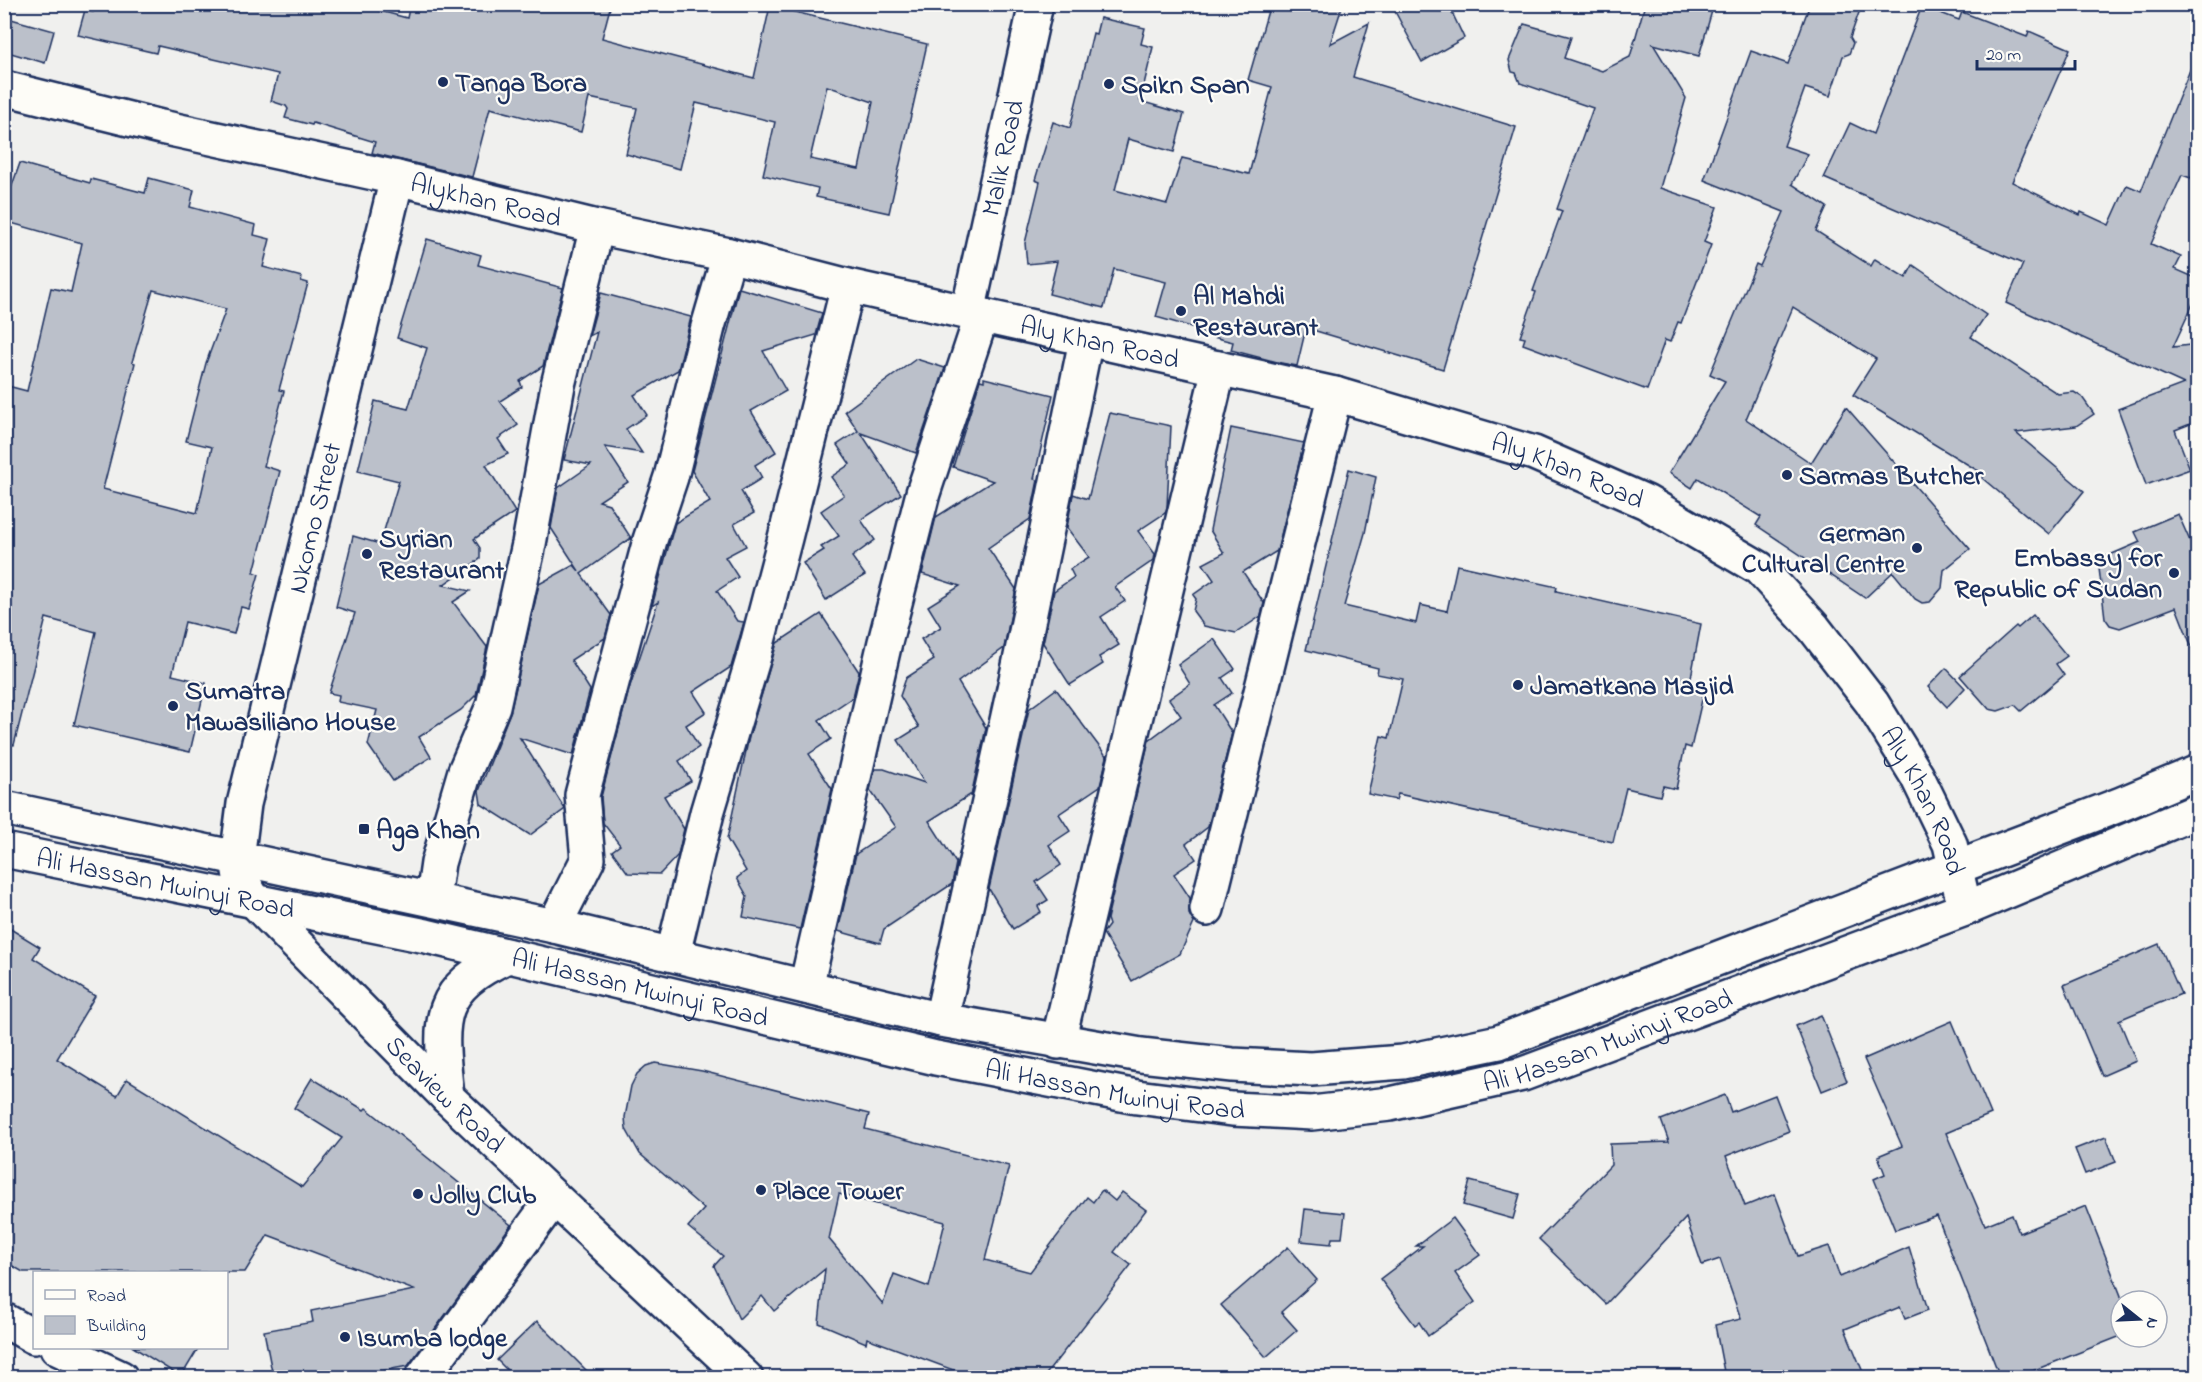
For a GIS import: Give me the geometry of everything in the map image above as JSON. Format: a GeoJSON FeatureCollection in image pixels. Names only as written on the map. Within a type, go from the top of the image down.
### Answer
{"type":"FeatureCollection","features":[{"type":"Feature","properties":{"kind":"main road","name":"Malik Road"},"geometry":{"type":"LineString","coordinates":[[806,987],[869,711],[923,493],[975,314],[1036,4]]}},
{"type":"Feature","properties":{"kind":"main road","name":"Alykhan Road"},"geometry":{"type":"LineString","coordinates":[[4,88],[161,127],[397,178],[597,227],[729,255],[848,286],[975,314]]}},
{"type":"Feature","properties":{"kind":"main road","name":"Nkomo Street"},"geometry":{"type":"LineString","coordinates":[[237,860],[244,804],[397,178]]}},
{"type":"Feature","properties":{"kind":"main road"},"geometry":{"type":"LineString","coordinates":[[433,898],[438,863],[465,771],[493,706],[529,544],[558,385],[597,227]]}},
{"type":"Feature","properties":{"kind":"main road"},"geometry":{"type":"LineString","coordinates":[[554,926],[588,859],[582,795],[650,540],[671,477],[708,327],[729,255]]}},
{"type":"Feature","properties":{"kind":"main road"},"geometry":{"type":"LineString","coordinates":[[673,954],[707,813],[785,538],[848,286]]}},
{"type":"Feature","properties":{"kind":"main road","name":"Aly Khan Road"},"geometry":{"type":"LineString","coordinates":[[975,314],[1335,394],[1534,453],[1646,502],[1759,568],[1814,627],[1872,703],[1917,776],[1950,844],[1965,909]]}},
{"type":"Feature","properties":{"kind":"main road"},"geometry":{"type":"LineString","coordinates":[[941,1020],[1019,666],[1086,339]]}},
{"type":"Feature","properties":{"kind":"main road"},"geometry":{"type":"LineString","coordinates":[[1058,1042],[1218,368]]}},
{"type":"Feature","properties":{"kind":"main road"},"geometry":{"type":"LineString","coordinates":[[1207,909],[1335,394]]}},
{"type":"Feature","properties":{"kind":"main road","name":"Ali Hassan Mwinyi Road"},"geometry":{"type":"LineString","coordinates":[[4,808],[237,860],[433,898],[941,1020],[1141,1055],[1232,1065],[1311,1069],[1403,1062],[1499,1042],[2198,772]]}},
{"type":"Feature","properties":{"kind":"main road","name":"Ali Hassan Mwinyi Road"},"geometry":{"type":"LineString","coordinates":[[4,850],[426,936],[936,1058],[1050,1081],[1137,1097],[1232,1109],[1312,1113],[1390,1104],[1523,1074],[1965,909],[2198,811]]}},
{"type":"Feature","properties":{"kind":"main road","name":"Seaview Road"},"geometry":{"type":"LineString","coordinates":[[237,860],[240,877],[255,902],[447,1097],[746,1377]]}},
{"type":"Feature","properties":{"kind":"main road"},"geometry":{"type":"LineString","coordinates":[[447,1097],[442,1034],[445,1012],[465,980],[480,969],[508,956]]}},
{"type":"Feature","properties":{"kind":"main road"},"geometry":{"type":"LineString","coordinates":[[422,1377],[554,1198]]}},
{"type":"Feature","properties":{"kind":"main road"},"geometry":{"type":"LineString","coordinates":[[4,1320],[33,1336]]}},
{"type":"Feature","properties":{"kind":"main road"},"geometry":{"type":"LineString","coordinates":[[61,1349],[121,1377]]}},
{"type":"Feature","properties":{"kind":"building"},"geometry":{"type":"Polygon","coordinates":[[[95,4],[354,4],[407,18],[410,4],[611,4],[602,38],[754,78],[770,6],[927,44],[889,213],[816,197],[818,188],[763,175],[775,122],[696,103],[680,169],[626,154],[637,108],[589,98],[581,132],[490,108],[472,177],[372,153],[375,142],[313,123],[312,125],[285,118],[288,109],[286,106],[271,101],[278,74],[158,46],[156,53],[78,35],[85,10],[93,12],[95,4]],[[827,86],[810,159],[859,169],[873,102],[827,86]]]}},
{"type":"Feature","properties":{"kind":"building"},"geometry":{"type":"Polygon","coordinates":[[[1270,4],[1343,4],[1330,44],[1369,23],[1353,77],[1516,127],[1443,369],[1306,328],[1297,366],[1281,363],[1231,350],[1233,342],[1201,334],[1202,330],[1156,317],[1166,282],[1114,269],[1104,308],[1049,294],[1057,261],[1027,264],[1025,243],[1040,182],[1035,180],[1053,122],[1070,128],[1093,33],[1096,34],[1100,18],[1145,28],[1141,44],[1153,47],[1140,101],[1184,114],[1174,152],[1128,139],[1115,190],[1167,204],[1182,158],[1249,174],[1272,87],[1248,80],[1270,4]]]}},
{"type":"Feature","properties":{"kind":"building"},"geometry":{"type":"Polygon","coordinates":[[[1391,4],[1448,4],[1464,38],[1422,62],[1391,4]]]}},
{"type":"Feature","properties":{"kind":"building"},"geometry":{"type":"Polygon","coordinates":[[[1645,4],[1714,4],[1699,56],[1653,44],[1686,98],[1660,188],[1717,207],[1704,242],[1711,245],[1681,323],[1678,322],[1670,342],[1665,340],[1647,390],[1523,344],[1525,338],[1520,337],[1536,292],[1533,291],[1562,211],[1557,209],[1593,108],[1520,83],[1516,73],[1512,72],[1509,60],[1524,24],[1571,37],[1564,58],[1602,71],[1630,57],[1645,4]]]}},
{"type":"Feature","properties":{"kind":"building"},"geometry":{"type":"Polygon","coordinates":[[[1810,4],[1862,4],[1850,38],[1853,43],[1849,54],[1843,56],[1830,96],[1805,88],[1784,146],[1808,154],[1792,184],[1827,207],[1816,231],[1871,266],[1875,259],[1906,278],[1913,265],[1986,315],[1971,337],[2058,394],[2074,392],[2082,397],[2094,414],[2076,426],[2016,433],[2084,491],[2049,534],[1982,478],[1985,475],[1853,395],[1876,359],[1793,307],[1746,419],[1811,463],[1846,407],[1970,549],[1944,570],[1942,588],[1930,602],[1922,603],[1915,599],[1893,572],[1865,598],[1756,525],[1761,517],[1698,478],[1692,488],[1669,473],[1725,381],[1710,374],[1756,264],[1760,266],[1784,212],[1704,180],[1751,51],[1788,64],[1810,4]]]}},
{"type":"Feature","properties":{"kind":"building"},"geometry":{"type":"Polygon","coordinates":[[[1922,6],[1959,20],[1962,12],[2027,37],[2029,31],[2070,49],[2012,182],[2080,215],[2081,212],[2109,225],[2127,185],[2141,191],[2198,50],[2198,160],[2191,178],[2182,175],[2151,244],[2181,257],[2175,269],[2198,279],[2198,293],[2173,347],[2198,344],[2198,421],[2175,430],[2190,469],[2146,485],[2118,409],[2184,384],[2006,303],[2023,264],[1824,178],[1850,123],[1873,134],[1922,6]]]}},
{"type":"Feature","properties":{"kind":"building"},"geometry":{"type":"Polygon","coordinates":[[[4,17],[54,31],[45,63],[4,51],[4,17]]]}},
{"type":"Feature","properties":{"kind":"building"},"geometry":{"type":"Polygon","coordinates":[[[20,163],[90,183],[91,179],[145,193],[149,178],[194,190],[190,207],[256,225],[254,235],[270,239],[263,267],[302,277],[301,281],[308,283],[279,390],[284,391],[264,466],[280,471],[254,572],[259,574],[249,609],[241,607],[234,634],[185,622],[172,675],[206,683],[190,752],[74,725],[96,632],[46,618],[14,745],[4,744],[4,385],[27,391],[51,288],[71,292],[82,243],[4,221],[4,208],[20,163]],[[153,290],[132,362],[135,363],[103,489],[197,513],[212,447],[186,441],[206,363],[226,309],[153,290]]]}},
{"type":"Feature","properties":{"kind":"building"},"geometry":{"type":"Polygon","coordinates":[[[427,239],[481,255],[478,265],[563,288],[543,366],[520,381],[522,387],[500,401],[518,425],[498,439],[508,454],[486,465],[515,512],[474,539],[480,548],[480,559],[443,585],[470,591],[453,602],[487,647],[476,695],[461,710],[419,737],[431,757],[393,781],[368,745],[377,710],[338,702],[339,695],[329,693],[355,613],[336,607],[353,536],[380,544],[399,481],[358,471],[375,401],[408,409],[427,348],[397,338],[427,239]]]}},
{"type":"Feature","properties":{"kind":"building"},"geometry":{"type":"Polygon","coordinates":[[[739,288],[822,313],[816,335],[763,351],[786,391],[751,411],[776,452],[755,465],[762,478],[741,491],[754,513],[734,524],[746,546],[725,557],[738,577],[717,591],[737,621],[744,622],[731,667],[693,692],[706,712],[686,725],[699,747],[679,761],[691,781],[664,796],[684,829],[678,855],[660,874],[628,873],[612,851],[620,845],[603,823],[601,797],[630,686],[658,602],[652,606],[675,523],[710,502],[692,471],[739,288]]]}},
{"type":"Feature","properties":{"kind":"building"},"geometry":{"type":"Polygon","coordinates":[[[601,293],[691,317],[678,370],[634,395],[647,415],[626,429],[642,453],[605,447],[628,482],[599,501],[609,504],[631,538],[581,574],[611,615],[605,638],[571,660],[590,690],[573,755],[520,738],[565,809],[530,835],[481,804],[479,791],[511,710],[539,584],[574,565],[579,571],[551,528],[558,488],[591,465],[564,460],[597,332],[589,336],[601,293]]]}},
{"type":"Feature","properties":{"kind":"building"},"geometry":{"type":"Polygon","coordinates":[[[916,359],[945,368],[916,453],[861,433],[901,494],[861,520],[875,540],[852,557],[865,575],[826,600],[803,563],[824,550],[821,547],[839,536],[821,511],[844,495],[831,477],[850,464],[837,445],[858,431],[845,411],[916,359]]]}},
{"type":"Feature","properties":{"kind":"building"},"geometry":{"type":"Polygon","coordinates":[[[984,378],[1053,395],[1034,479],[1038,480],[1030,519],[988,548],[1016,589],[1004,648],[958,682],[986,728],[971,796],[929,821],[956,863],[952,884],[884,929],[880,943],[838,931],[856,854],[896,827],[870,790],[875,769],[884,769],[925,783],[898,740],[919,727],[900,696],[906,678],[934,660],[921,639],[941,627],[928,606],[960,586],[922,574],[936,517],[993,481],[953,467],[980,380],[984,381],[984,378]]]}},
{"type":"Feature","properties":{"kind":"building"},"geometry":{"type":"Polygon","coordinates":[[[1110,413],[1171,426],[1167,507],[1165,513],[1138,531],[1155,554],[1154,560],[1115,587],[1125,601],[1101,617],[1119,645],[1099,657],[1103,664],[1070,685],[1043,643],[1054,591],[1074,577],[1070,569],[1089,557],[1067,528],[1073,494],[1088,499],[1110,413]]]}},
{"type":"Feature","properties":{"kind":"building"},"geometry":{"type":"Polygon","coordinates":[[[1231,428],[1304,443],[1277,551],[1243,572],[1264,603],[1261,616],[1236,633],[1204,626],[1193,611],[1196,599],[1193,595],[1214,580],[1203,564],[1224,553],[1210,530],[1231,428]]]}},
{"type":"Feature","properties":{"kind":"building"},"geometry":{"type":"Polygon","coordinates":[[[1349,469],[1376,477],[1365,533],[1344,606],[1416,623],[1420,605],[1447,611],[1457,565],[1557,587],[1556,591],[1701,624],[1689,688],[1704,691],[1691,748],[1685,746],[1676,789],[1663,786],[1660,796],[1626,788],[1613,842],[1398,794],[1396,800],[1368,794],[1381,736],[1389,738],[1403,679],[1377,674],[1378,668],[1306,650],[1349,469]]]}},
{"type":"Feature","properties":{"kind":"building","name":"Embassy for Republic of Sudan"},"geometry":{"type":"Polygon","coordinates":[[[2178,514],[2198,559],[2196,658],[2176,607],[2120,628],[2110,625],[2105,618],[2098,560],[2140,542],[2135,532],[2178,514]]]}},
{"type":"Feature","properties":{"kind":"building"},"geometry":{"type":"Polygon","coordinates":[[[821,614],[859,672],[853,697],[819,720],[831,739],[809,754],[832,789],[800,929],[743,917],[747,896],[737,878],[746,871],[727,839],[749,737],[777,643],[821,614]]]}},
{"type":"Feature","properties":{"kind":"building"},"geometry":{"type":"Polygon","coordinates":[[[2033,615],[2067,656],[2056,664],[2064,675],[2021,711],[2015,705],[1998,711],[1989,709],[1960,676],[2016,626],[2018,628],[2033,615]]]}},
{"type":"Feature","properties":{"kind":"building"},"geometry":{"type":"Polygon","coordinates":[[[1214,639],[1235,669],[1222,678],[1232,693],[1214,705],[1232,733],[1208,827],[1186,844],[1196,859],[1174,874],[1190,898],[1189,914],[1194,923],[1180,954],[1132,981],[1103,933],[1109,925],[1107,919],[1149,740],[1181,716],[1169,699],[1190,684],[1178,665],[1214,639]]]}},
{"type":"Feature","properties":{"kind":"building"},"geometry":{"type":"Polygon","coordinates":[[[1946,668],[1965,688],[1947,707],[1928,687],[1946,668]]]}},
{"type":"Feature","properties":{"kind":"building"},"geometry":{"type":"Polygon","coordinates":[[[1056,689],[1107,757],[1100,786],[1059,814],[1070,831],[1049,845],[1061,865],[1036,882],[1048,900],[1038,906],[1041,912],[1013,929],[989,889],[1029,709],[1056,689]]]}},
{"type":"Feature","properties":{"kind":"building"},"geometry":{"type":"Polygon","coordinates":[[[4,925],[40,947],[33,958],[95,996],[57,1059],[117,1096],[127,1079],[302,1187],[342,1138],[294,1108],[312,1078],[364,1110],[366,1108],[511,1225],[408,1366],[365,1374],[366,1377],[273,1377],[264,1331],[313,1322],[311,1311],[414,1290],[268,1235],[245,1272],[23,1272],[4,1261],[4,925]]]}},
{"type":"Feature","properties":{"kind":"building"},"geometry":{"type":"Polygon","coordinates":[[[2159,944],[2181,994],[2119,1020],[2136,1061],[2102,1076],[2064,985],[2159,944]]]}},
{"type":"Feature","properties":{"kind":"building"},"geometry":{"type":"Polygon","coordinates":[[[1821,1015],[1847,1081],[1822,1091],[1796,1026],[1821,1015]]]}},
{"type":"Feature","properties":{"kind":"building"},"geometry":{"type":"Polygon","coordinates":[[[1952,1021],[1991,1114],[1946,1133],[1985,1225],[2012,1214],[2019,1233],[2086,1206],[2118,1289],[2109,1289],[2109,1341],[2017,1377],[2000,1377],[1937,1216],[1895,1230],[1874,1179],[1885,1174],[1878,1156],[1902,1146],[1864,1059],[1952,1021]]]}},
{"type":"Feature","properties":{"kind":"building"},"geometry":{"type":"Polygon","coordinates":[[[655,1063],[702,1071],[869,1114],[865,1129],[1009,1166],[985,1260],[1030,1272],[1087,1197],[1093,1202],[1102,1190],[1115,1201],[1122,1192],[1146,1210],[1114,1252],[1131,1265],[1044,1377],[972,1377],[867,1338],[866,1343],[819,1323],[825,1269],[774,1311],[762,1296],[739,1319],[714,1266],[723,1256],[688,1227],[704,1209],[640,1154],[626,1129],[625,1117],[631,1086],[637,1074],[646,1066],[655,1063]],[[839,1194],[829,1239],[883,1304],[894,1274],[929,1287],[945,1222],[839,1194]]]}},
{"type":"Feature","properties":{"kind":"building"},"geometry":{"type":"Polygon","coordinates":[[[1725,1095],[1731,1112],[1775,1095],[1789,1131],[1726,1156],[1745,1206],[1775,1194],[1798,1256],[1829,1246],[1840,1277],[1909,1247],[1928,1310],[1905,1319],[1900,1307],[1845,1329],[1865,1377],[1771,1377],[1769,1372],[1743,1377],[1725,1377],[1715,1325],[1741,1319],[1720,1259],[1702,1265],[1686,1218],[1606,1304],[1539,1239],[1611,1165],[1610,1144],[1669,1142],[1661,1120],[1725,1095]]]}},
{"type":"Feature","properties":{"kind":"building"},"geometry":{"type":"Polygon","coordinates":[[[2106,1137],[2116,1162],[2085,1174],[2075,1149],[2106,1137]]]}},
{"type":"Feature","properties":{"kind":"building"},"geometry":{"type":"Polygon","coordinates":[[[1470,1181],[1520,1194],[1513,1219],[1463,1205],[1470,1181]]]}},
{"type":"Feature","properties":{"kind":"building"},"geometry":{"type":"Polygon","coordinates":[[[1305,1209],[1345,1213],[1342,1238],[1332,1238],[1331,1244],[1301,1241],[1305,1209]]]}},
{"type":"Feature","properties":{"kind":"building"},"geometry":{"type":"Polygon","coordinates":[[[1453,1218],[1480,1255],[1455,1273],[1475,1302],[1428,1336],[1419,1322],[1415,1325],[1380,1279],[1423,1246],[1416,1246],[1453,1218]]]}},
{"type":"Feature","properties":{"kind":"building"},"geometry":{"type":"Polygon","coordinates":[[[1288,1247],[1317,1280],[1281,1312],[1297,1330],[1266,1357],[1221,1305],[1288,1247]]]}},
{"type":"Feature","properties":{"kind":"building"},"geometry":{"type":"Polygon","coordinates":[[[537,1321],[593,1377],[514,1377],[497,1360],[537,1321]]]}},
{"type":"Feature","properties":{"kind":"building"},"geometry":{"type":"Polygon","coordinates":[[[136,1349],[198,1349],[181,1377],[136,1349]]]}},
{"type":"Feature","properties":{"kind":"place","name":"Tanga Bora"},"geometry":{"type":"Point","coordinates":[443,82]}},
{"type":"Feature","properties":{"kind":"place","name":"Spikn Span"},"geometry":{"type":"Point","coordinates":[1109,84]}},
{"type":"Feature","properties":{"kind":"place","name":"Al Mahdi Restaurant"},"geometry":{"type":"Point","coordinates":[1181,311]}},
{"type":"Feature","properties":{"kind":"place","name":"Sarmas Butcher"},"geometry":{"type":"Point","coordinates":[1787,475]}},
{"type":"Feature","properties":{"kind":"place","name":"German Cultural Centre"},"geometry":{"type":"Point","coordinates":[1917,548]}},
{"type":"Feature","properties":{"kind":"place","name":"Syrian Restaurant"},"geometry":{"type":"Point","coordinates":[367,554]}},
{"type":"Feature","properties":{"kind":"place","name":"Embassy for Republic of Sudan"},"geometry":{"type":"Point","coordinates":[2174,573]}},
{"type":"Feature","properties":{"kind":"place","name":"Jamatkana Masjid"},"geometry":{"type":"Point","coordinates":[1518,685]}},
{"type":"Feature","properties":{"kind":"place","name":"Sumatra Mawasiliano House"},"geometry":{"type":"Point","coordinates":[173,706]}},
{"type":"Feature","properties":{"kind":"place","name":"Aga Khan"},"geometry":{"type":"Point","coordinates":[364,829]}},
{"type":"Feature","properties":{"kind":"place","name":"Place Tower"},"geometry":{"type":"Point","coordinates":[761,1190]}},
{"type":"Feature","properties":{"kind":"place","name":"Jolly Club"},"geometry":{"type":"Point","coordinates":[418,1194]}},
{"type":"Feature","properties":{"kind":"place","name":"Isumba lodge"},"geometry":{"type":"Point","coordinates":[345,1337]}}]}
